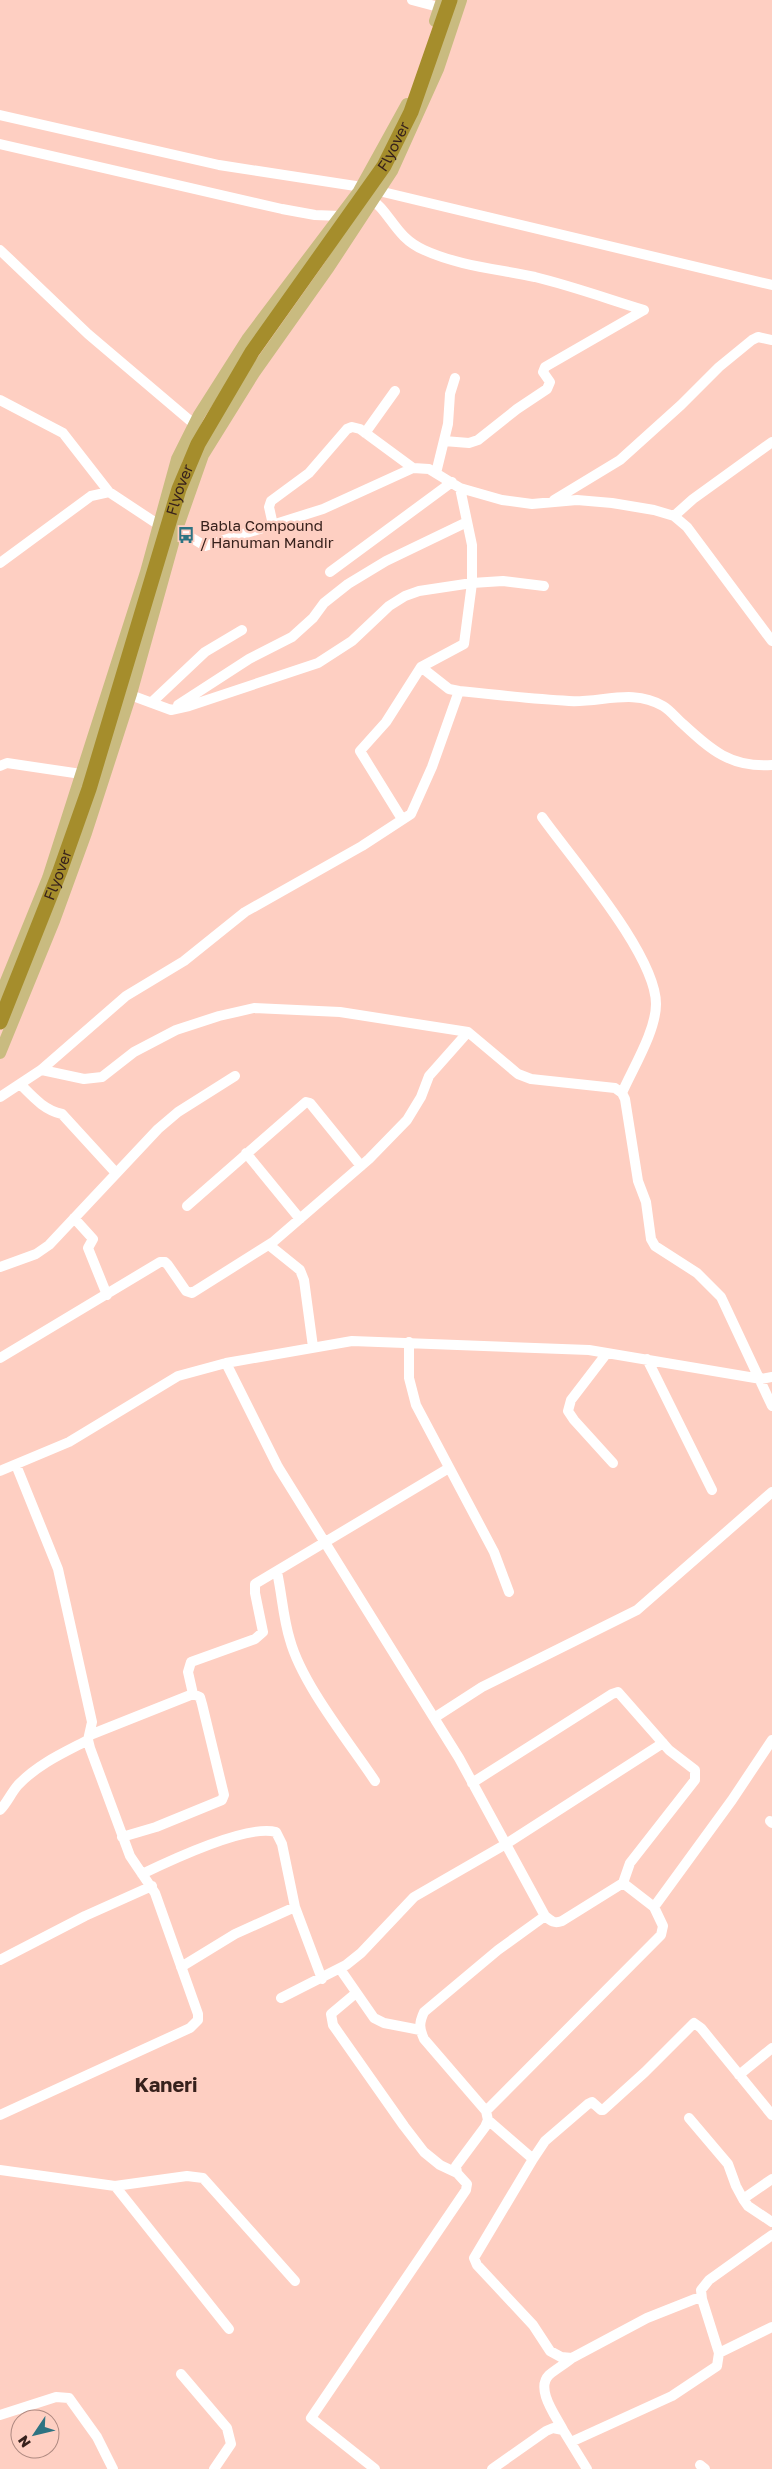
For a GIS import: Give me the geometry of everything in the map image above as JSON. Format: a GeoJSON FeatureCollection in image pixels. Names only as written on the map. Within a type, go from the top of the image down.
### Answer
{"type":"FeatureCollection","features":[{"type":"Feature","properties":{"kind":"highway","name":"Flyover"},"geometry":{"type":"LineString","coordinates":[[0,1022],[60,871],[89,789],[179,489],[198,444],[252,352],[384,166],[411,112],[450,4]]}},
{"type":"Feature","properties":{"kind":"main road"},"geometry":{"type":"LineString","coordinates":[[0,996],[48,878],[109,689],[159,526],[177,459],[194,424],[248,338],[360,189],[405,108],[450,4]]}},
{"type":"Feature","properties":{"kind":"main road"},"geometry":{"type":"LineString","coordinates":[[0,1053],[54,921],[103,778],[131,694],[177,529],[203,455],[254,373],[392,171],[418,117],[438,69],[450,4]]}},
{"type":"Feature","properties":{"kind":"street"},"geometry":{"type":"LineString","coordinates":[[412,0],[450,4]]}},
{"type":"Feature","properties":{"kind":"street"},"geometry":{"type":"LineString","coordinates":[[0,115],[219,165],[360,189],[376,196],[772,285]]}},
{"type":"Feature","properties":{"kind":"street"},"geometry":{"type":"LineString","coordinates":[[0,144],[282,209],[315,215],[340,216]]}},
{"type":"Feature","properties":{"kind":"street"},"geometry":{"type":"LineString","coordinates":[[376,196],[397,232],[423,250],[458,261],[536,278],[644,310],[545,367],[543,372],[550,382],[547,389],[517,409],[478,440],[470,443],[444,441]]}},
{"type":"Feature","properties":{"kind":"street"},"geometry":{"type":"LineString","coordinates":[[0,250],[88,334],[194,424]]}},
{"type":"Feature","properties":{"kind":"street"},"geometry":{"type":"LineString","coordinates":[[551,502],[620,460],[681,406],[718,367],[752,340],[758,337],[772,340]]}},
{"type":"Feature","properties":{"kind":"street"},"geometry":{"type":"LineString","coordinates":[[436,473],[444,441],[450,394],[455,378]]}},
{"type":"Feature","properties":{"kind":"street"},"geometry":{"type":"LineString","coordinates":[[365,433],[395,391]]}},
{"type":"Feature","properties":{"kind":"street"},"geometry":{"type":"LineString","coordinates":[[0,400],[63,433],[109,492],[159,526],[177,529],[205,546],[322,509],[413,468],[429,469],[456,485],[502,500],[532,504],[576,500],[612,503],[674,516],[687,527],[772,641]]}},
{"type":"Feature","properties":{"kind":"street"},"geometry":{"type":"LineString","coordinates":[[273,525],[269,507],[271,501],[309,473],[347,429],[352,427],[365,433],[413,468]]}},
{"type":"Feature","properties":{"kind":"street"},"geometry":{"type":"LineString","coordinates":[[674,516],[693,499],[772,442]]}},
{"type":"Feature","properties":{"kind":"street"},"geometry":{"type":"LineString","coordinates":[[402,820],[360,751],[386,722],[421,667],[464,644],[472,583],[472,545],[456,485]]}},
{"type":"Feature","properties":{"kind":"street"},"geometry":{"type":"LineString","coordinates":[[330,572],[456,485]]}},
{"type":"Feature","properties":{"kind":"street"},"geometry":{"type":"LineString","coordinates":[[0,563],[91,496],[109,492]]}},
{"type":"Feature","properties":{"kind":"street"},"geometry":{"type":"LineString","coordinates":[[171,710],[248,659],[292,637],[313,618],[324,603],[348,584],[386,561],[467,522]]}},
{"type":"Feature","properties":{"kind":"street"},"geometry":{"type":"LineString","coordinates":[[109,689],[131,694],[171,710],[318,662],[347,645],[389,606],[419,590],[503,581],[544,586]]}},
{"type":"Feature","properties":{"kind":"street"},"geometry":{"type":"LineString","coordinates":[[152,702],[205,652],[242,630]]}},
{"type":"Feature","properties":{"kind":"street"},"geometry":{"type":"LineString","coordinates":[[421,667],[449,689],[459,691],[572,702],[619,696],[638,697],[664,706],[707,747],[725,758],[753,765],[772,766]]}},
{"type":"Feature","properties":{"kind":"street"},"geometry":{"type":"LineString","coordinates":[[0,1097],[42,1070],[126,996],[184,961],[245,912],[362,846],[411,814],[432,767],[459,691]]}},
{"type":"Feature","properties":{"kind":"street"},"geometry":{"type":"LineString","coordinates":[[0,766],[7,763],[103,778]]}},
{"type":"Feature","properties":{"kind":"street"},"geometry":{"type":"LineString","coordinates":[[542,817],[640,953],[650,976],[656,1003],[654,1017],[622,1093],[638,1182],[648,1215],[651,1239],[655,1246],[697,1273],[721,1296],[772,1406]]}},
{"type":"Feature","properties":{"kind":"street"},"geometry":{"type":"LineString","coordinates":[[42,1070],[84,1079],[102,1077],[134,1052],[176,1030],[219,1016],[254,1008],[340,1012],[468,1032],[518,1074],[531,1079],[615,1088],[622,1093]]}},
{"type":"Feature","properties":{"kind":"street"},"geometry":{"type":"LineString","coordinates":[[0,1358],[160,1262],[165,1262],[186,1291],[196,1291],[269,1245],[361,1166],[407,1120],[421,1096],[429,1076],[468,1032]]}},
{"type":"Feature","properties":{"kind":"street"},"geometry":{"type":"LineString","coordinates":[[0,1267],[36,1254],[49,1245],[158,1128],[178,1112],[235,1076]]}},
{"type":"Feature","properties":{"kind":"street"},"geometry":{"type":"LineString","coordinates":[[20,1084],[44,1106],[51,1111],[62,1114],[116,1173]]}},
{"type":"Feature","properties":{"kind":"street"},"geometry":{"type":"LineString","coordinates":[[187,1206],[306,1102],[361,1166]]}},
{"type":"Feature","properties":{"kind":"street"},"geometry":{"type":"LineString","coordinates":[[246,1153],[300,1219]]}},
{"type":"Feature","properties":{"kind":"street"},"geometry":{"type":"LineString","coordinates":[[74,1218],[93,1239],[88,1248],[107,1295]]}},
{"type":"Feature","properties":{"kind":"street"},"geometry":{"type":"LineString","coordinates":[[269,1245],[300,1270],[304,1280],[313,1347]]}},
{"type":"Feature","properties":{"kind":"street"},"geometry":{"type":"LineString","coordinates":[[0,1471],[69,1442],[178,1376],[226,1363],[352,1341],[580,1349],[761,1379],[772,1377]]}},
{"type":"Feature","properties":{"kind":"street"},"geometry":{"type":"LineString","coordinates":[[409,1342],[409,1378],[416,1405],[494,1552],[509,1592]]}},
{"type":"Feature","properties":{"kind":"street"},"geometry":{"type":"LineString","coordinates":[[607,1352],[571,1400],[568,1410],[574,1420],[613,1463]]}},
{"type":"Feature","properties":{"kind":"street"},"geometry":{"type":"LineString","coordinates":[[647,1359],[712,1490]]}},
{"type":"Feature","properties":{"kind":"street"},"geometry":{"type":"LineString","coordinates":[[226,1363],[278,1467],[434,1718],[545,1916],[551,1922],[557,1923],[562,1921],[623,1883],[630,1863],[695,1780],[695,1770],[663,1743],[618,1692],[549,1733],[472,1783]]}},
{"type":"Feature","properties":{"kind":"street"},"geometry":{"type":"LineString","coordinates":[[0,2115],[195,2024],[198,2020],[196,2004],[152,1886],[134,1865],[122,1837],[89,1738],[92,1722],[58,1570],[16,1465]]}},
{"type":"Feature","properties":{"kind":"street"},"geometry":{"type":"LineString","coordinates":[[193,1694],[188,1672],[191,1662],[255,1638],[263,1632],[254,1587],[258,1581],[326,1543],[449,1468]]}},
{"type":"Feature","properties":{"kind":"street"},"geometry":{"type":"LineString","coordinates":[[434,1718],[482,1688],[637,1610],[772,1492]]}},
{"type":"Feature","properties":{"kind":"street"},"geometry":{"type":"LineString","coordinates":[[276,1572],[289,1640],[299,1663],[318,1696],[375,1781]]}},
{"type":"Feature","properties":{"kind":"street"},"geometry":{"type":"LineString","coordinates":[[0,1810],[17,1786],[30,1774],[45,1763],[89,1738],[193,1694],[200,1697],[224,1795],[222,1800],[156,1827],[122,1837]]}},
{"type":"Feature","properties":{"kind":"street"},"geometry":{"type":"LineString","coordinates":[[654,1907],[732,1800],[772,1740]]}},
{"type":"Feature","properties":{"kind":"street"},"geometry":{"type":"LineString","coordinates":[[281,1998],[340,1969],[361,1952],[414,1897],[506,1844],[663,1743]]}},
{"type":"Feature","properties":{"kind":"street"},"geometry":{"type":"LineString","coordinates":[[142,1874],[195,1850],[269,1830],[279,1835],[296,1907],[322,1979]]}},
{"type":"Feature","properties":{"kind":"street"},"geometry":{"type":"LineString","coordinates":[[456,2173],[456,2166],[485,2127],[487,2116],[661,1936],[663,1926],[654,1907],[623,1883]]}},
{"type":"Feature","properties":{"kind":"street"},"geometry":{"type":"LineString","coordinates":[[0,1960],[85,1916],[152,1886]]}},
{"type":"Feature","properties":{"kind":"street"},"geometry":{"type":"LineString","coordinates":[[181,1967],[235,1934],[296,1907]]}},
{"type":"Feature","properties":{"kind":"street"},"geometry":{"type":"LineString","coordinates":[[533,2159],[487,2116],[420,2030],[420,2022],[424,2012],[440,1998],[545,1916]]}},
{"type":"Feature","properties":{"kind":"street"},"geometry":{"type":"LineString","coordinates":[[340,1969],[374,2018],[384,2023],[420,2030]]}},
{"type":"Feature","properties":{"kind":"street"},"geometry":{"type":"LineString","coordinates":[[356,1993],[331,2014],[333,2025],[424,2152],[440,2165],[456,2173],[467,2184],[466,2190],[311,2418],[375,2469]]}},
{"type":"Feature","properties":{"kind":"street"},"geometry":{"type":"LineString","coordinates":[[572,2358],[556,2356],[550,2351],[533,2325],[477,2265],[474,2258],[545,2141],[588,2104],[592,2102],[600,2110],[604,2110],[694,2024],[702,2028],[772,2115]]}},
{"type":"Feature","properties":{"kind":"street"},"geometry":{"type":"LineString","coordinates":[[739,2075],[772,2048]]}},
{"type":"Feature","properties":{"kind":"street"},"geometry":{"type":"LineString","coordinates":[[688,2118],[728,2164],[736,2186],[748,2206],[772,2222]]}},
{"type":"Feature","properties":{"kind":"street"},"geometry":{"type":"LineString","coordinates":[[0,2170],[116,2186],[187,2176],[203,2178],[295,2281]]}},
{"type":"Feature","properties":{"kind":"street"},"geometry":{"type":"LineString","coordinates":[[743,2199],[772,2179]]}},
{"type":"Feature","properties":{"kind":"street"},"geometry":{"type":"LineString","coordinates":[[116,2186],[229,2329]]}},
{"type":"Feature","properties":{"kind":"street"},"geometry":{"type":"LineString","coordinates":[[570,2442],[685,2389],[717,2366],[719,2353],[702,2299],[701,2290],[709,2280],[772,2235]]}},
{"type":"Feature","properties":{"kind":"street"},"geometry":{"type":"LineString","coordinates":[[586,2469],[545,2395],[543,2384],[548,2376],[572,2358],[647,2318],[694,2299],[702,2299]]}},
{"type":"Feature","properties":{"kind":"street"},"geometry":{"type":"LineString","coordinates":[[719,2353],[772,2327]]}},
{"type":"Feature","properties":{"kind":"street"},"geometry":{"type":"LineString","coordinates":[[181,2374],[227,2428],[231,2444],[214,2469]]}},
{"type":"Feature","properties":{"kind":"street"},"geometry":{"type":"LineString","coordinates":[[0,2415],[56,2397],[69,2398],[74,2402],[97,2437],[113,2469]]}},
{"type":"Feature","properties":{"kind":"street"},"geometry":{"type":"LineString","coordinates":[[492,2469],[546,2431],[553,2428],[564,2430]]}},
{"type":"Feature","properties":{"kind":"place","name":"Babla Compound / Hanuman Mandir"},"geometry":{"type":"Point","coordinates":[186,535]}},
{"type":"Feature","properties":{"kind":"district","name":"Kaneri"},"geometry":{"type":"Point","coordinates":[166,2085]}}]}
